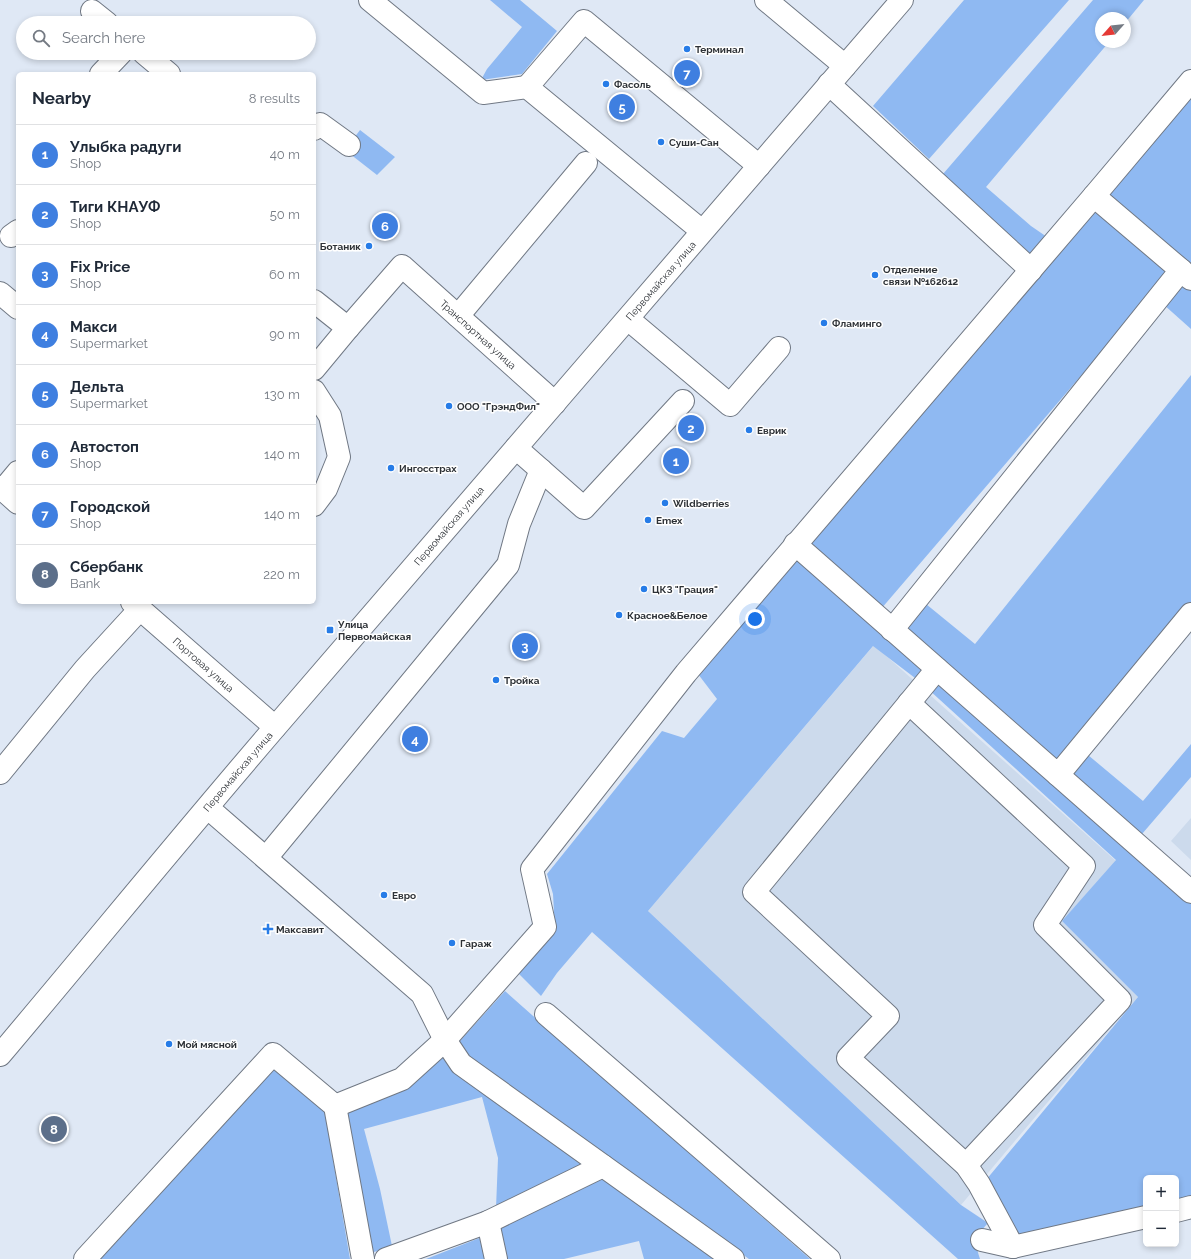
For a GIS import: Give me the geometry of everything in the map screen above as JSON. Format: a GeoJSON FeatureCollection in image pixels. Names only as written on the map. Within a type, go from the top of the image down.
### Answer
{"type":"FeatureCollection","features":[{"type":"Feature","properties":{"kind":"street"},"geometry":{"type":"LineString","coordinates":[[370,0],[483,93],[527,87],[584,21],[759,166]]}},
{"type":"Feature","properties":{"kind":"street"},"geometry":{"type":"LineString","coordinates":[[766,0],[845,66]]}},
{"type":"Feature","properties":{"kind":"street","name":"Первомайская улица"},"geometry":{"type":"LineString","coordinates":[[0,1055],[275,727],[902,0]]}},
{"type":"Feature","properties":{"kind":"street"},"geometry":{"type":"LineString","coordinates":[[103,72],[114,60]]}},
{"type":"Feature","properties":{"kind":"street"},"geometry":{"type":"LineString","coordinates":[[152,60],[167,72]]}},
{"type":"Feature","properties":{"kind":"street"},"geometry":{"type":"LineString","coordinates":[[335,1106],[402,1079],[445,1040],[545,927],[532,869],[686,673],[1191,81]]}},
{"type":"Feature","properties":{"kind":"street"},"geometry":{"type":"LineString","coordinates":[[829,84],[1031,270]]}},
{"type":"Feature","properties":{"kind":"street"},"geometry":{"type":"LineString","coordinates":[[527,87],[702,231]]}},
{"type":"Feature","properties":{"kind":"street"},"geometry":{"type":"LineString","coordinates":[[316,127],[320,124],[349,145]]}},
{"type":"Feature","properties":{"kind":"street"},"geometry":{"type":"LineString","coordinates":[[458,316],[586,164]]}},
{"type":"Feature","properties":{"kind":"street"},"geometry":{"type":"LineString","coordinates":[[892,630],[1186,275],[1094,196]]}},
{"type":"Feature","properties":{"kind":"street","name":"Транспортная улица"},"geometry":{"type":"LineString","coordinates":[[348,328],[402,266],[555,403]]}},
{"type":"Feature","properties":{"kind":"street"},"geometry":{"type":"LineString","coordinates":[[0,293],[16,306]]}},
{"type":"Feature","properties":{"kind":"street"},"geometry":{"type":"LineString","coordinates":[[316,303],[348,328],[316,367]]}},
{"type":"Feature","properties":{"kind":"street"},"geometry":{"type":"LineString","coordinates":[[628,319],[730,405],[779,348]]}},
{"type":"Feature","properties":{"kind":"street"},"geometry":{"type":"LineString","coordinates":[[316,394],[330,416],[339,457],[326,489],[316,502]]}},
{"type":"Feature","properties":{"kind":"street"},"geometry":{"type":"LineString","coordinates":[[516,448],[584,508],[683,401]]}},
{"type":"Feature","properties":{"kind":"street"},"geometry":{"type":"LineString","coordinates":[[266,858],[508,565],[519,524],[542,470]]}},
{"type":"Feature","properties":{"kind":"street"},"geometry":{"type":"LineString","coordinates":[[7,494],[16,476]]}},
{"type":"Feature","properties":{"kind":"street"},"geometry":{"type":"LineString","coordinates":[[795,544],[1191,892]]}},
{"type":"Feature","properties":{"kind":"street"},"geometry":{"type":"LineString","coordinates":[[0,773],[136,605]]}},
{"type":"Feature","properties":{"kind":"street","name":"Портовая улица"},"geometry":{"type":"LineString","coordinates":[[136,605],[275,727]]}},
{"type":"Feature","properties":{"kind":"street"},"geometry":{"type":"LineString","coordinates":[[1058,775],[1191,614]]}},
{"type":"Feature","properties":{"kind":"street"},"geometry":{"type":"LineString","coordinates":[[937,669],[754,892],[888,1016],[848,1058],[966,1165],[979,1184],[1013,1247]]}},
{"type":"Feature","properties":{"kind":"street"},"geometry":{"type":"LineString","coordinates":[[909,703],[1084,866],[1045,925],[1120,1000],[966,1165]]}},
{"type":"Feature","properties":{"kind":"street"},"geometry":{"type":"LineString","coordinates":[[208,808],[422,994],[445,1040],[461,1064],[730,1258]]}},
{"type":"Feature","properties":{"kind":"street"},"geometry":{"type":"LineString","coordinates":[[546,1014],[829,1259]]}},
{"type":"Feature","properties":{"kind":"street"},"geometry":{"type":"LineString","coordinates":[[85,1259],[273,1054],[335,1106],[363,1259]]}},
{"type":"Feature","properties":{"kind":"street"},"geometry":{"type":"LineString","coordinates":[[386,1259],[488,1222],[603,1166]]}},
{"type":"Feature","properties":{"kind":"street"},"geometry":{"type":"LineString","coordinates":[[1179,1210],[1191,1207]]}},
{"type":"Feature","properties":{"kind":"street"},"geometry":{"type":"LineString","coordinates":[[982,1240],[1013,1247],[1143,1218]]}},
{"type":"Feature","properties":{"kind":"street"},"geometry":{"type":"LineString","coordinates":[[488,1222],[496,1259]]}},
{"type":"Feature","properties":{"kind":"shaded area"},"geometry":{"type":"Polygon","coordinates":[[[490,0],[520,0],[557,31],[522,74],[481,80],[487,69],[522,27],[490,0]]]}},
{"type":"Feature","properties":{"kind":"shaded area"},"geometry":{"type":"Polygon","coordinates":[[[964,0],[1069,0],[929,159],[873,106],[964,0]]]}},
{"type":"Feature","properties":{"kind":"shaded area"},"geometry":{"type":"Polygon","coordinates":[[[1093,0],[1144,0],[1131,16],[1131,12],[1095,12],[1095,48],[1104,48],[986,187],[1031,226],[1047,237],[1029,257],[943,174],[1093,0]]]}},
{"type":"Feature","properties":{"kind":"shaded area"},"geometry":{"type":"Polygon","coordinates":[[[1191,94],[1191,269],[1106,196],[1191,94]]]}},
{"type":"Feature","properties":{"kind":"shaded area"},"geometry":{"type":"Polygon","coordinates":[[[360,130],[395,157],[377,175],[345,150],[360,130]]]}},
{"type":"Feature","properties":{"kind":"shaded area"},"geometry":{"type":"Polygon","coordinates":[[[1097,207],[1170,272],[881,609],[801,543],[1097,207]]]}},
{"type":"Feature","properties":{"kind":"shaded area"},"geometry":{"type":"Polygon","coordinates":[[[1183,283],[1191,290],[1191,329],[1163,304],[1183,283]]]}},
{"type":"Feature","properties":{"kind":"shaded area"},"geometry":{"type":"Polygon","coordinates":[[[1191,375],[1191,602],[1059,761],[905,630],[926,604],[975,644],[1191,375]]]}},
{"type":"Feature","properties":{"kind":"shaded area"},"geometry":{"type":"Polygon","coordinates":[[[793,550],[928,668],[919,681],[873,646],[648,911],[961,1205],[988,1223],[977,1239],[977,1248],[980,1259],[958,1259],[592,932],[557,973],[541,996],[518,973],[555,930],[553,894],[547,874],[662,731],[684,738],[717,699],[698,674],[793,550]]]}},
{"type":"Feature","properties":{"kind":"shaded area"},"geometry":{"type":"Polygon","coordinates":[[[874,645],[1116,861],[1062,921],[1138,997],[961,1205],[648,911],[874,645]]]}},
{"type":"Feature","properties":{"kind":"shaded area"},"geometry":{"type":"Polygon","coordinates":[[[939,676],[1191,900],[1191,1196],[1179,1198],[1179,1175],[1143,1175],[1143,1207],[1016,1235],[986,1180],[1138,997],[1062,921],[1116,860],[928,689],[939,676]]]}},
{"type":"Feature","properties":{"kind":"shaded area"},"geometry":{"type":"Polygon","coordinates":[[[1191,744],[1191,777],[1142,834],[1074,774],[1088,755],[1143,801],[1191,744]]]}},
{"type":"Feature","properties":{"kind":"shaded area"},"geometry":{"type":"Polygon","coordinates":[[[1191,818],[1191,860],[1171,841],[1191,818]]]}},
{"type":"Feature","properties":{"kind":"shaded area"},"geometry":{"type":"Polygon","coordinates":[[[505,991],[810,1259],[749,1259],[468,1056],[459,1042],[505,991]]]}},
{"type":"Feature","properties":{"kind":"shaded area"},"geometry":{"type":"Polygon","coordinates":[[[444,1054],[584,1165],[496,1208],[498,1158],[482,1097],[364,1129],[380,1189],[392,1246],[371,1253],[343,1113],[444,1054]]]}},
{"type":"Feature","properties":{"kind":"shaded area"},"geometry":{"type":"Polygon","coordinates":[[[273,1069],[324,1107],[350,1259],[100,1259],[273,1069]]]}},
{"type":"Feature","properties":{"kind":"shaded area"},"geometry":{"type":"Polygon","coordinates":[[[603,1174],[718,1259],[644,1259],[639,1241],[564,1259],[503,1259],[495,1227],[603,1174]]]}},
{"type":"Feature","properties":{"kind":"shaded area"},"geometry":{"type":"Polygon","coordinates":[[[482,1237],[487,1259],[426,1259],[482,1237]]]}},
{"type":"Feature","properties":{"kind":"place","name":"Терминал"},"geometry":{"type":"Point","coordinates":[687,49]}},
{"type":"Feature","properties":{"kind":"place","name":"Городской"},"geometry":{"type":"Point","coordinates":[687,73]}},
{"type":"Feature","properties":{"kind":"place","name":"Фасоль"},"geometry":{"type":"Point","coordinates":[606,84]}},
{"type":"Feature","properties":{"kind":"place","name":"Дельта"},"geometry":{"type":"Point","coordinates":[622,107]}},
{"type":"Feature","properties":{"kind":"place","name":"Суши-Сан"},"geometry":{"type":"Point","coordinates":[661,142]}},
{"type":"Feature","properties":{"kind":"place","name":"Автостоп"},"geometry":{"type":"Point","coordinates":[385,226]}},
{"type":"Feature","properties":{"kind":"place","name":"Ботаник"},"geometry":{"type":"Point","coordinates":[369,246]}},
{"type":"Feature","properties":{"kind":"place","name":"Отделение связи №162612"},"geometry":{"type":"Point","coordinates":[875,275]}},
{"type":"Feature","properties":{"kind":"place","name":"Фламинго"},"geometry":{"type":"Point","coordinates":[824,323]}},
{"type":"Feature","properties":{"kind":"place","name":"ООО \"ГрэндФил\""},"geometry":{"type":"Point","coordinates":[449,406]}},
{"type":"Feature","properties":{"kind":"place","name":"Тиги КНАУФ"},"geometry":{"type":"Point","coordinates":[691,428]}},
{"type":"Feature","properties":{"kind":"place","name":"Еврик"},"geometry":{"type":"Point","coordinates":[749,430]}},
{"type":"Feature","properties":{"kind":"place","name":"Улыбка радуги"},"geometry":{"type":"Point","coordinates":[676,461]}},
{"type":"Feature","properties":{"kind":"place","name":"Ингосстрах"},"geometry":{"type":"Point","coordinates":[391,468]}},
{"type":"Feature","properties":{"kind":"place","name":"Wildberries"},"geometry":{"type":"Point","coordinates":[665,503]}},
{"type":"Feature","properties":{"kind":"place","name":"Emex"},"geometry":{"type":"Point","coordinates":[648,520]}},
{"type":"Feature","properties":{"kind":"place","name":"ЦКЗ \"Грация\""},"geometry":{"type":"Point","coordinates":[644,589]}},
{"type":"Feature","properties":{"kind":"place","name":"Красное&Белое"},"geometry":{"type":"Point","coordinates":[619,615]}},
{"type":"Feature","properties":{"kind":"place","name":"Улица Первомайская"},"geometry":{"type":"Point","coordinates":[330,630]}},
{"type":"Feature","properties":{"kind":"place","name":"Fix Price"},"geometry":{"type":"Point","coordinates":[525,646]}},
{"type":"Feature","properties":{"kind":"place","name":"Тройка"},"geometry":{"type":"Point","coordinates":[496,680]}},
{"type":"Feature","properties":{"kind":"place","name":"Макси"},"geometry":{"type":"Point","coordinates":[415,739]}},
{"type":"Feature","properties":{"kind":"place","name":"Евро"},"geometry":{"type":"Point","coordinates":[384,895]}},
{"type":"Feature","properties":{"kind":"place","name":"Максавит"},"geometry":{"type":"Point","coordinates":[268,929]}},
{"type":"Feature","properties":{"kind":"place","name":"Гараж"},"geometry":{"type":"Point","coordinates":[452,943]}},
{"type":"Feature","properties":{"kind":"place","name":"Мой мясной"},"geometry":{"type":"Point","coordinates":[169,1044]}},
{"type":"Feature","properties":{"kind":"place","name":"Сбербанк"},"geometry":{"type":"Point","coordinates":[54,1129]}}]}
